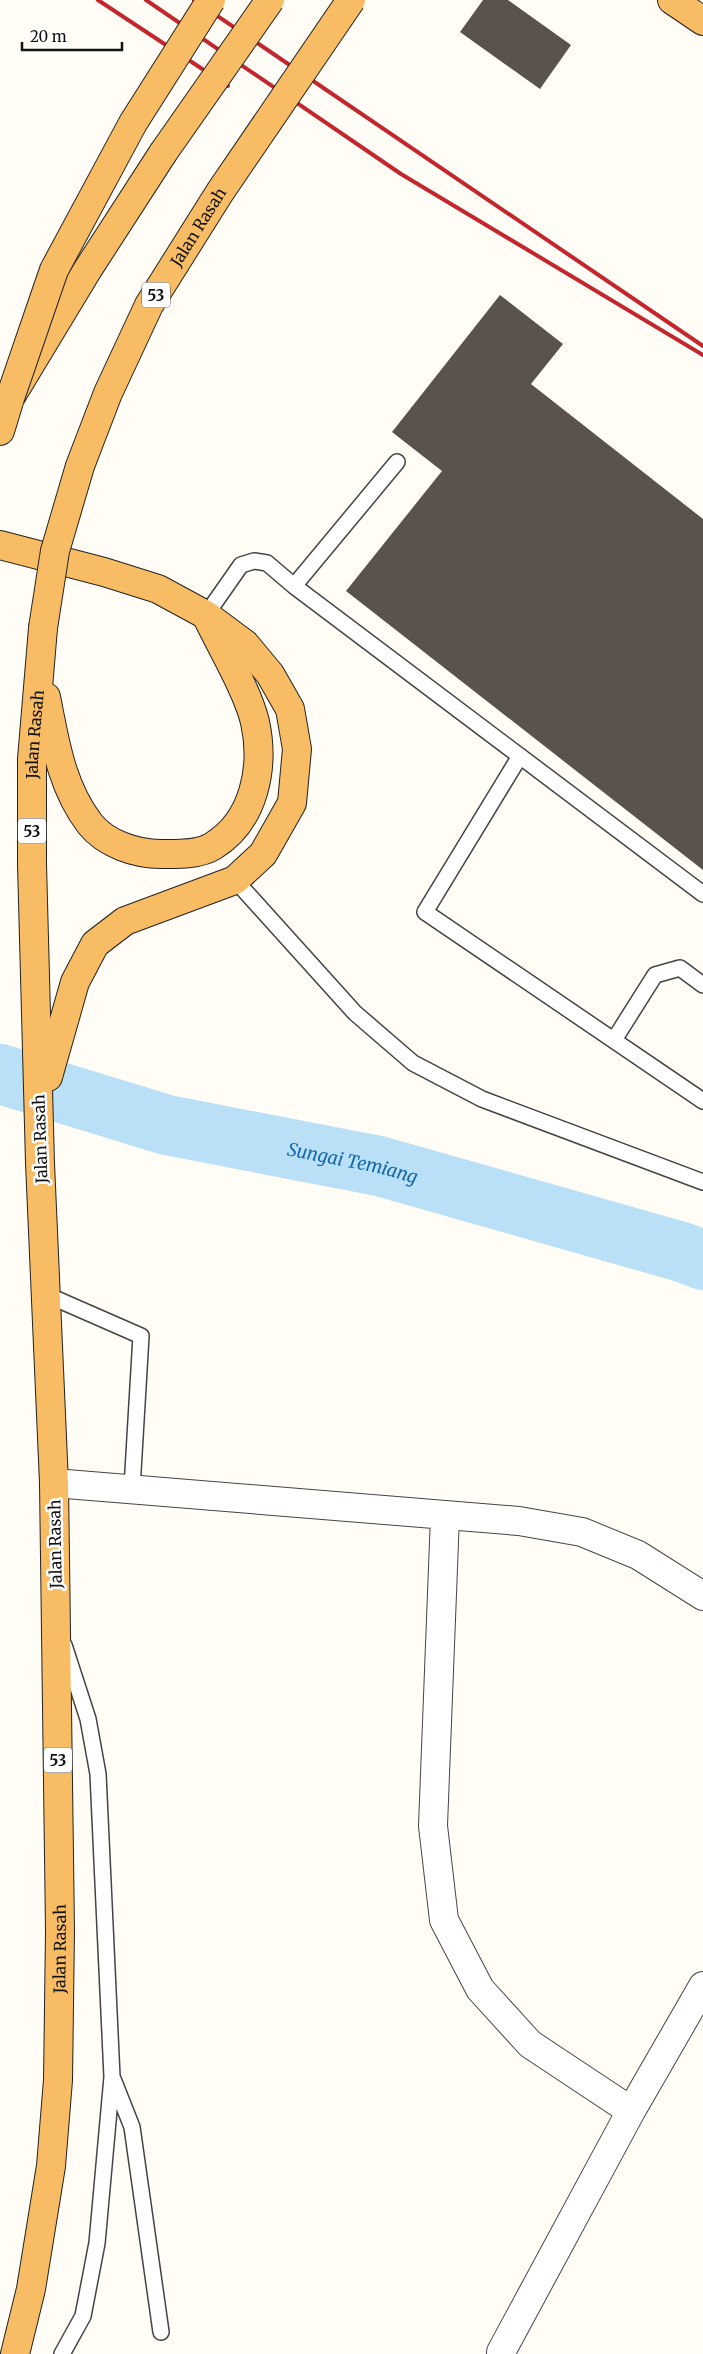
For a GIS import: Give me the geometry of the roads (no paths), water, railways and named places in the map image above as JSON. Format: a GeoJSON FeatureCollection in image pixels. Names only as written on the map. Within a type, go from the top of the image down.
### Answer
{"type":"FeatureCollection","features":[{"type":"Feature","properties":{"kind":"highway"},"geometry":{"type":"LineString","coordinates":[[0,430],[54,270],[133,123],[211,0]]}},
{"type":"Feature","properties":{"kind":"highway"},"geometry":{"type":"LineString","coordinates":[[10,398],[88,269],[163,153],[270,0]]}},
{"type":"Feature","properties":{"kind":"highway","name":"Jalan Rasah"},"geometry":{"type":"LineString","coordinates":[[15,2354],[31,2289],[51,2166],[58,2080],[60,1931],[54,1483],[39,1115],[48,1036],[32,854],[32,759],[43,628],[55,551],[80,466],[108,393],[149,305],[220,192],[352,0]]}},
{"type":"Feature","properties":{"kind":"highway"},"geometry":{"type":"LineString","coordinates":[[672,0],[703,21]]}},
{"type":"Feature","properties":{"kind":"highway"},"geometry":{"type":"LineString","coordinates":[[0,545],[104,572],[158,589],[206,615],[245,644],[270,674],[290,709],[297,749],[292,802],[263,854],[235,880],[125,921],[95,944],[48,1036]]}},
{"type":"Feature","properties":{"kind":"highway"},"geometry":{"type":"LineString","coordinates":[[40,663],[60,768],[72,795],[91,825],[114,844],[146,854],[182,854],[211,847],[237,826],[254,795],[258,758],[255,722],[206,615]]}},
{"type":"Feature","properties":{"kind":"street"},"geometry":{"type":"LineString","coordinates":[[54,1483],[519,1521],[582,1532],[638,1555],[703,1596]]}},
{"type":"Feature","properties":{"kind":"street"},"geometry":{"type":"LineString","coordinates":[[445,1516],[433,1826],[444,1920],[480,1990],[530,2044],[631,2111]]}},
{"type":"Feature","properties":{"kind":"street"},"geometry":{"type":"LineString","coordinates":[[501,2352],[631,2111],[703,1986]]}},
{"type":"Feature","properties":{"kind":"lane"},"geometry":{"type":"LineString","coordinates":[[294,586],[397,462]]}},
{"type":"Feature","properties":{"kind":"lane"},"geometry":{"type":"LineString","coordinates":[[206,615],[241,565],[254,561],[267,563],[294,586],[703,894]]}},
{"type":"Feature","properties":{"kind":"lane"},"geometry":{"type":"LineString","coordinates":[[520,756],[426,912],[703,1101]]}},
{"type":"Feature","properties":{"kind":"lane"},"geometry":{"type":"LineString","coordinates":[[235,880],[355,1013],[413,1063],[482,1099],[703,1182]]}},
{"type":"Feature","properties":{"kind":"lane"},"geometry":{"type":"LineString","coordinates":[[614,1040],[655,975],[680,968],[703,985]]}},
{"type":"Feature","properties":{"kind":"lane"},"geometry":{"type":"LineString","coordinates":[[45,1294],[141,1336],[132,1488]]}},
{"type":"Feature","properties":{"kind":"lane"},"geometry":{"type":"LineString","coordinates":[[56,1622],[88,1719],[98,1774],[112,2076],[96,2243],[83,2316],[62,2354]]}},
{"type":"Feature","properties":{"kind":"lane"},"geometry":{"type":"LineString","coordinates":[[112,2076],[132,2127],[161,2332]]}},
{"type":"Feature","properties":{"kind":"waterway","name":"Sungai Temiang"},"geometry":{"type":"LineString","coordinates":[[0,1074],[167,1125],[379,1166],[682,1252],[703,1260]]}},
{"type":"Feature","properties":{"kind":"railway"},"geometry":{"type":"LineString","coordinates":[[98,0],[228,86]]}},
{"type":"Feature","properties":{"kind":"railway"},"geometry":{"type":"LineString","coordinates":[[146,0],[401,174],[703,355]]}},
{"type":"Feature","properties":{"kind":"railway"},"geometry":{"type":"LineString","coordinates":[[194,0],[703,346]]}}]}
